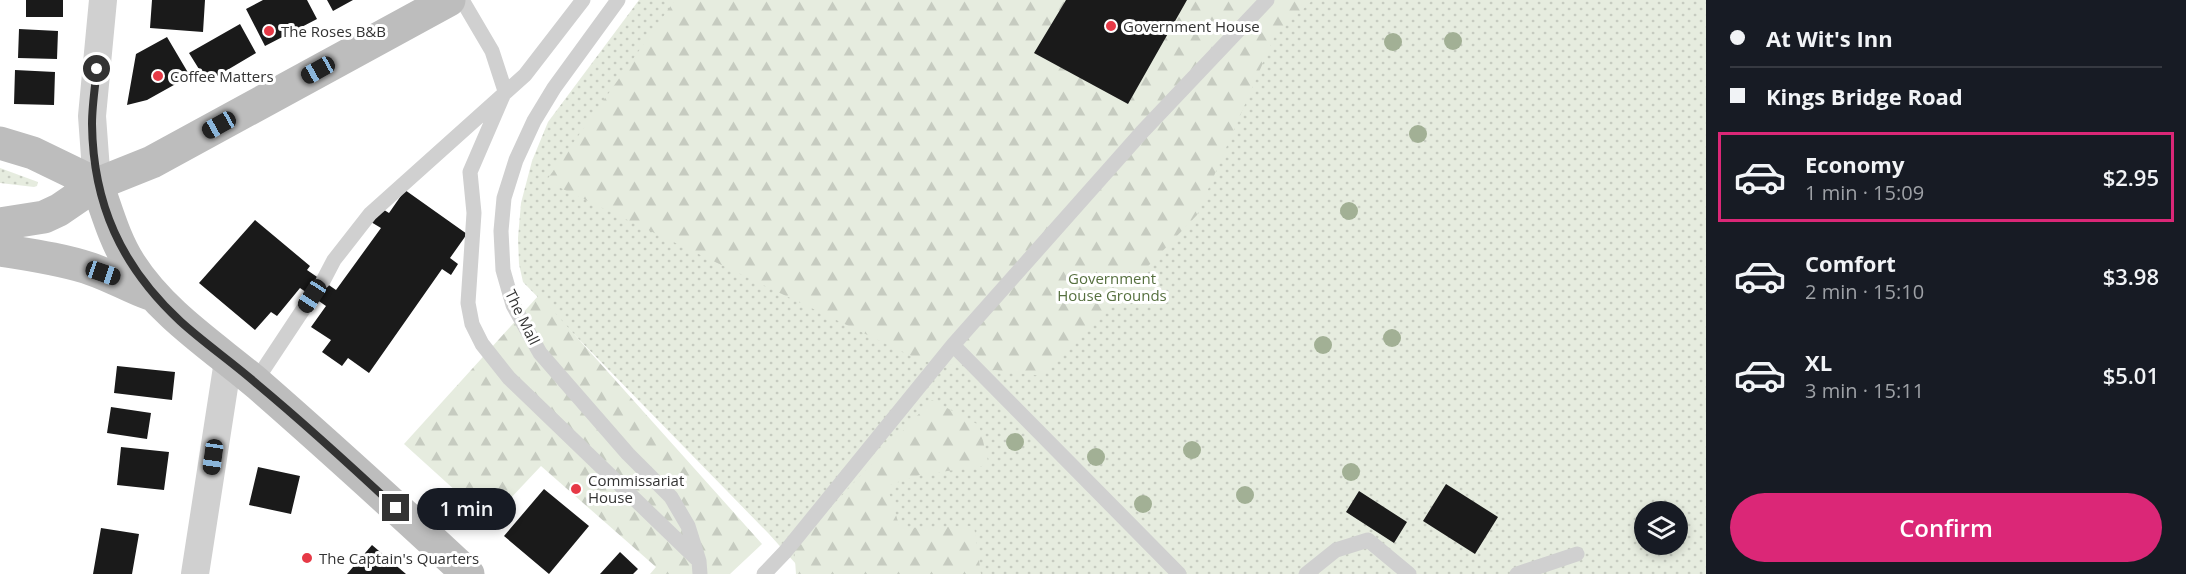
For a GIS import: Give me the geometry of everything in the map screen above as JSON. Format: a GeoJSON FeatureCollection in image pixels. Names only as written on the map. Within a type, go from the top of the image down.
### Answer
{"type":"FeatureCollection","features":[{"type":"Feature","properties":{"kind":"main road"},"geometry":{"type":"LineString","coordinates":[[0,224],[44,217],[59,210],[97,184],[152,162],[449,0]]}},
{"type":"Feature","properties":{"kind":"main road"},"geometry":{"type":"LineString","coordinates":[[0,143],[33,153],[97,184],[117,239],[130,264],[155,295],[180,321],[330,447],[468,574]]}},
{"type":"Feature","properties":{"kind":"main road"},"geometry":{"type":"LineString","coordinates":[[0,250],[89,268],[155,295]]}},
{"type":"Feature","properties":{"kind":"street"},"geometry":{"type":"LineString","coordinates":[[97,184],[92,116],[103,0]]}},
{"type":"Feature","properties":{"kind":"street"},"geometry":{"type":"LineString","coordinates":[[195,574],[228,361]]}},
{"type":"Feature","properties":{"kind":"lane"},"geometry":{"type":"LineString","coordinates":[[462,0],[492,51],[505,91],[470,172],[474,213],[468,303],[472,324],[482,344],[509,378],[700,568]]}},
{"type":"Feature","properties":{"kind":"lane"},"geometry":{"type":"LineString","coordinates":[[323,281],[334,260],[370,214],[525,75],[583,0]]}},
{"type":"Feature","properties":{"kind":"lane","name":"The Mall"},"geometry":{"type":"LineString","coordinates":[[618,0],[554,88],[534,121],[516,159],[504,198],[501,231],[503,270],[513,305],[540,353],[628,454],[671,497],[688,526],[700,568]]}},
{"type":"Feature","properties":{"kind":"lane"},"geometry":{"type":"LineString","coordinates":[[764,574],[785,552],[953,345],[1142,132],[1267,0]]}},
{"type":"Feature","properties":{"kind":"lane"},"geometry":{"type":"LineString","coordinates":[[255,382],[312,296]]}},
{"type":"Feature","properties":{"kind":"lane"},"geometry":{"type":"LineString","coordinates":[[953,345],[1179,574]]}},
{"type":"Feature","properties":{"kind":"lane"},"geometry":{"type":"LineString","coordinates":[[1306,574],[1336,550],[1368,540],[1409,574]]}},
{"type":"Feature","properties":{"kind":"lane"},"geometry":{"type":"LineString","coordinates":[[1517,574],[1577,554]]}},
{"type":"Feature","properties":{"kind":"green space","name":"Government House Grounds"},"geometry":{"type":"Polygon","coordinates":[[[639,0],[1706,0],[1706,574],[805,574],[769,534],[523,282],[519,264],[518,238],[521,203],[532,161],[548,122],[639,0]]]}},
{"type":"Feature","properties":{"kind":"green space"},"geometry":{"type":"Polygon","coordinates":[[[675,0],[1313,0],[1275,35],[1197,215],[1043,376],[922,361],[546,181],[675,0]]]}},
{"type":"Feature","properties":{"kind":"green space"},"geometry":{"type":"Polygon","coordinates":[[[0,168],[38,182],[37,186],[0,183],[0,168]]]}},
{"type":"Feature","properties":{"kind":"green space"},"geometry":{"type":"Polygon","coordinates":[[[539,295],[762,544],[730,574],[650,574],[656,567],[541,466],[489,521],[404,444],[539,295]]]}},
{"type":"Feature","properties":{"kind":"green space"},"geometry":{"type":"Polygon","coordinates":[[[932,400],[979,425],[989,465],[920,475],[887,486],[900,528],[974,526],[981,574],[796,574],[794,546],[932,400]]]}},
{"type":"Feature","properties":{"kind":"building"},"geometry":{"type":"Polygon","coordinates":[[[26,0],[63,0],[63,17],[26,17],[26,0]]]}},
{"type":"Feature","properties":{"kind":"building"},"geometry":{"type":"Polygon","coordinates":[[[152,0],[205,0],[203,32],[150,28],[152,0]]]}},
{"type":"Feature","properties":{"kind":"building"},"geometry":{"type":"Polygon","coordinates":[[[263,0],[307,0],[317,19],[265,46],[246,9],[263,0]]]}},
{"type":"Feature","properties":{"kind":"building"},"geometry":{"type":"Polygon","coordinates":[[[327,0],[353,0],[333,11],[327,0]]]}},
{"type":"Feature","properties":{"kind":"building","name":"Government House"},"geometry":{"type":"Polygon","coordinates":[[[1066,0],[1187,0],[1128,104],[1034,53],[1066,0]]]}},
{"type":"Feature","properties":{"kind":"building"},"geometry":{"type":"Polygon","coordinates":[[[240,24],[256,53],[207,82],[189,53],[240,24]]]}},
{"type":"Feature","properties":{"kind":"building"},"geometry":{"type":"Polygon","coordinates":[[[19,29],[58,31],[57,59],[18,58],[19,29]]]}},
{"type":"Feature","properties":{"kind":"building"},"geometry":{"type":"Polygon","coordinates":[[[167,37],[190,76],[147,100],[127,105],[136,54],[167,37]]]}},
{"type":"Feature","properties":{"kind":"building"},"geometry":{"type":"Polygon","coordinates":[[[15,70],[55,72],[54,105],[14,104],[15,70]]]}},
{"type":"Feature","properties":{"kind":"building"},"geometry":{"type":"Polygon","coordinates":[[[405,190],[467,234],[450,258],[458,264],[451,275],[442,269],[369,373],[348,358],[342,366],[322,352],[331,340],[311,327],[326,306],[300,288],[277,316],[271,312],[255,330],[199,283],[255,220],[310,266],[307,270],[336,290],[381,228],[371,222],[381,208],[389,213],[405,190]]]}},
{"type":"Feature","properties":{"kind":"building"},"geometry":{"type":"Polygon","coordinates":[[[117,366],[175,372],[172,400],[114,393],[117,366]]]}},
{"type":"Feature","properties":{"kind":"building"},"geometry":{"type":"Polygon","coordinates":[[[111,407],[151,413],[147,439],[107,433],[111,407]]]}},
{"type":"Feature","properties":{"kind":"building"},"geometry":{"type":"Polygon","coordinates":[[[121,447],[169,452],[164,490],[117,485],[121,447]]]}},
{"type":"Feature","properties":{"kind":"building"},"geometry":{"type":"Polygon","coordinates":[[[258,467],[300,476],[291,514],[249,505],[258,467]]]}},
{"type":"Feature","properties":{"kind":"building"},"geometry":{"type":"Polygon","coordinates":[[[1446,484],[1498,517],[1475,554],[1423,521],[1446,484]]]}},
{"type":"Feature","properties":{"kind":"building"},"geometry":{"type":"Polygon","coordinates":[[[544,489],[589,526],[549,574],[504,536],[544,489]]]}},
{"type":"Feature","properties":{"kind":"building"},"geometry":{"type":"Polygon","coordinates":[[[1359,491],[1407,522],[1394,543],[1346,512],[1359,491]]]}},
{"type":"Feature","properties":{"kind":"building"},"geometry":{"type":"Polygon","coordinates":[[[101,528],[139,534],[132,574],[93,574],[101,528]]]}},
{"type":"Feature","properties":{"kind":"building"},"geometry":{"type":"Polygon","coordinates":[[[372,545],[406,574],[347,574],[372,545]]]}},
{"type":"Feature","properties":{"kind":"building"},"geometry":{"type":"Polygon","coordinates":[[[620,552],[638,569],[633,574],[600,574],[620,552]]]}},
{"type":"Feature","properties":{"kind":"place","name":"Government House"},"geometry":{"type":"Point","coordinates":[1111,26]}},
{"type":"Feature","properties":{"kind":"place","name":"The Roses B&B"},"geometry":{"type":"Point","coordinates":[269,31]}},
{"type":"Feature","properties":{"kind":"place","name":"Coffee Matters"},"geometry":{"type":"Point","coordinates":[158,76]}},
{"type":"Feature","properties":{"kind":"place","name":"Commissariat House"},"geometry":{"type":"Point","coordinates":[576,489]}},
{"type":"Feature","properties":{"kind":"place","name":"The Captain's Quarters"},"geometry":{"type":"Point","coordinates":[307,558]}},
{"type":"Feature","properties":{"kind":"route"},"geometry":{"type":"LineString","coordinates":[[97,69],[92,116],[97,184],[113,231],[130,264],[180,321],[255,382],[396,508]]}}]}
